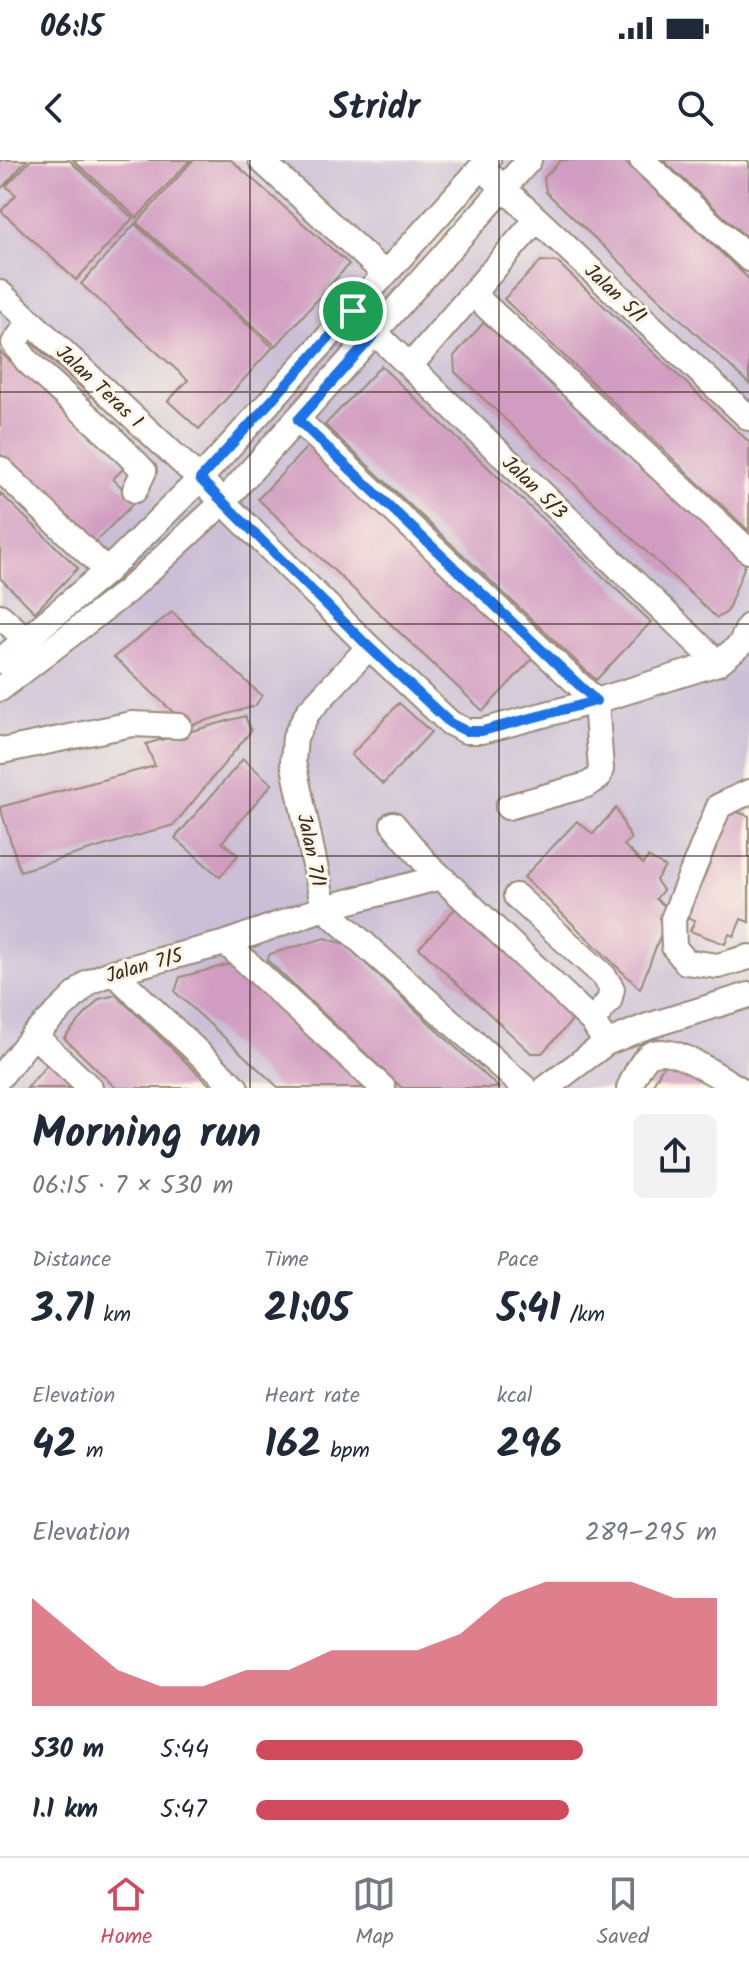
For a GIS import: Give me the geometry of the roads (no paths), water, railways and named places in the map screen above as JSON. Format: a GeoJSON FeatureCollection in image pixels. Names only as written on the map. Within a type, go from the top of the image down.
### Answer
{"type":"FeatureCollection","features":[{"type":"Feature","properties":{"kind":"street"},"geometry":{"type":"LineString","coordinates":[[261,160],[385,274]]}},
{"type":"Feature","properties":{"kind":"street"},"geometry":{"type":"LineString","coordinates":[[0,689],[127,591],[222,503],[529,160]]}},
{"type":"Feature","properties":{"kind":"street"},"geometry":{"type":"LineString","coordinates":[[642,160],[749,259]]}},
{"type":"Feature","properties":{"kind":"street"},"geometry":{"type":"LineString","coordinates":[[0,661],[107,571],[200,479],[485,164]]}},
{"type":"Feature","properties":{"kind":"street","name":"Jalan 5/1"},"geometry":{"type":"LineString","coordinates":[[485,164],[504,188],[749,418]]}},
{"type":"Feature","properties":{"kind":"street"},"geometry":{"type":"LineString","coordinates":[[410,366],[537,219]]}},
{"type":"Feature","properties":{"kind":"street","name":"Jalan Teras 1"},"geometry":{"type":"LineString","coordinates":[[0,293],[200,479],[450,723],[466,731],[482,731],[596,701]]}},
{"type":"Feature","properties":{"kind":"street"},"geometry":{"type":"LineString","coordinates":[[473,294],[749,551]]}},
{"type":"Feature","properties":{"kind":"street","name":"Jalan 5/3"},"geometry":{"type":"LineString","coordinates":[[353,311],[718,663]]}},
{"type":"Feature","properties":{"kind":"street"},"geometry":{"type":"LineString","coordinates":[[31,321],[14,343],[27,361],[144,471],[135,490]]}},
{"type":"Feature","properties":{"kind":"street"},"geometry":{"type":"LineString","coordinates":[[298,420],[596,701],[601,769],[598,778],[587,785],[508,807]]}},
{"type":"Feature","properties":{"kind":"street"},"geometry":{"type":"LineString","coordinates":[[0,469],[107,571]]}},
{"type":"Feature","properties":{"kind":"street"},"geometry":{"type":"LineString","coordinates":[[0,616],[27,640]]}},
{"type":"Feature","properties":{"kind":"street"},"geometry":{"type":"LineString","coordinates":[[596,701],[718,663],[740,645],[749,626]]}},
{"type":"Feature","properties":{"kind":"street","name":"Jalan 7/1"},"geometry":{"type":"LineString","coordinates":[[369,647],[308,712],[295,737],[293,762],[324,908],[525,1088]]}},
{"type":"Feature","properties":{"kind":"street"},"geometry":{"type":"LineString","coordinates":[[1,751],[132,724],[179,726]]}},
{"type":"Feature","properties":{"kind":"street"},"geometry":{"type":"LineString","coordinates":[[748,961],[718,966],[686,962],[674,947],[673,919],[719,806],[749,792]]}},
{"type":"Feature","properties":{"kind":"street"},"geometry":{"type":"LineString","coordinates":[[393,824],[424,861],[592,1021],[606,1043]]}},
{"type":"Feature","properties":{"kind":"street","name":"Jalan 7/5"},"geometry":{"type":"LineString","coordinates":[[0,1077],[34,1035],[89,982],[113,972],[226,943],[324,908],[441,877]]}},
{"type":"Feature","properties":{"kind":"street"},"geometry":{"type":"LineString","coordinates":[[516,896],[604,976],[612,989],[609,1001],[592,1021]]}},
{"type":"Feature","properties":{"kind":"street"},"geometry":{"type":"LineString","coordinates":[[226,943],[383,1088]]}},
{"type":"Feature","properties":{"kind":"street"},"geometry":{"type":"LineString","coordinates":[[113,972],[236,1088]]}},
{"type":"Feature","properties":{"kind":"street"},"geometry":{"type":"LineString","coordinates":[[546,1088],[606,1043],[645,1027],[749,995]]}},
{"type":"Feature","properties":{"kind":"street"},"geometry":{"type":"LineString","coordinates":[[34,1035],[90,1088]]}},
{"type":"Feature","properties":{"kind":"street"},"geometry":{"type":"LineString","coordinates":[[629,1088],[645,1058],[658,1050],[673,1052],[738,1088]]}}]}
